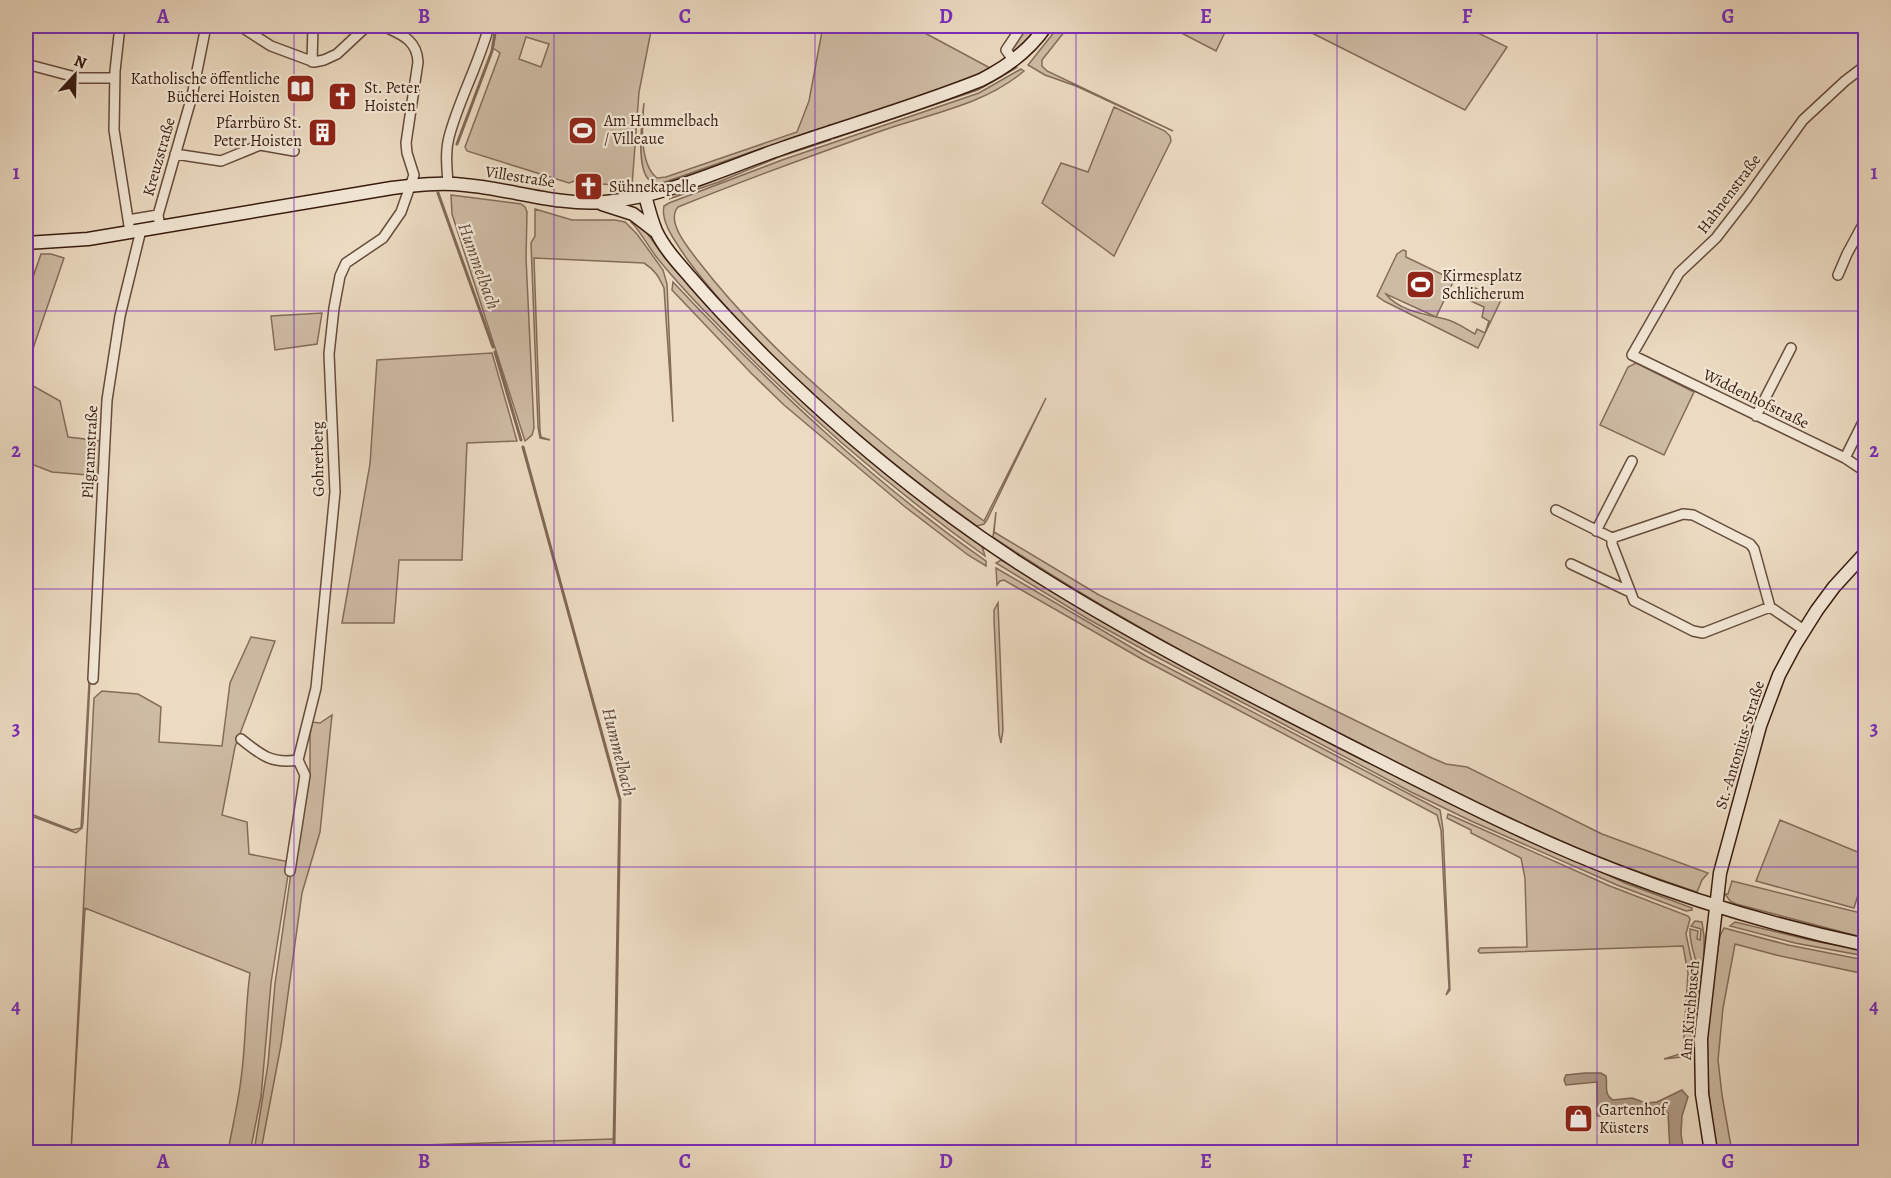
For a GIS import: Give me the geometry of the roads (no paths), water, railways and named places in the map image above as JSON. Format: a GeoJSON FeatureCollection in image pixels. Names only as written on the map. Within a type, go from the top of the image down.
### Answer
{"type":"FeatureCollection","features":[{"type":"Feature","properties":{"kind":"main road","name":"Villestraße"},"geometry":{"type":"LineString","coordinates":[[26,243],[88,239],[159,221],[412,186],[465,185],[572,201],[595,202],[645,195],[973,84],[1014,61],[1046,26]]}},
{"type":"Feature","properties":{"kind":"main road"},"geometry":{"type":"LineString","coordinates":[[645,195],[657,234]]}},
{"type":"Feature","properties":{"kind":"main road"},"geometry":{"type":"LineString","coordinates":[[595,202],[633,214],[657,234],[681,267],[717,308],[818,407],[875,457],[942,509],[1038,575],[1097,611],[1186,661],[1442,792],[1582,857],[1715,906],[1792,928],[1866,945]]}},
{"type":"Feature","properties":{"kind":"main road","name":"St.-Antonius-Straße"},"geometry":{"type":"LineString","coordinates":[[1715,906],[1721,869],[1763,715],[1779,675],[1804,630],[1834,587],[1866,552]]}},
{"type":"Feature","properties":{"kind":"main road","name":"Am Kirchbusch"},"geometry":{"type":"LineString","coordinates":[[1711,1152],[1702,1094],[1701,1039],[1715,906]]}},
{"type":"Feature","properties":{"kind":"street"},"geometry":{"type":"LineString","coordinates":[[120,26],[115,78],[114,130],[133,227]]}},
{"type":"Feature","properties":{"kind":"street","name":"Kreuzstraße"},"geometry":{"type":"LineString","coordinates":[[159,221],[192,96],[206,26]]}},
{"type":"Feature","properties":{"kind":"street"},"geometry":{"type":"LineString","coordinates":[[240,26],[271,46],[312,62],[337,54],[367,26]]}},
{"type":"Feature","properties":{"kind":"street"},"geometry":{"type":"LineString","coordinates":[[312,62],[313,26]]}},
{"type":"Feature","properties":{"kind":"street"},"geometry":{"type":"LineString","coordinates":[[383,26],[407,38],[417,51],[418,62],[406,143],[414,175],[412,186]]}},
{"type":"Feature","properties":{"kind":"street"},"geometry":{"type":"LineString","coordinates":[[448,184],[446,156],[449,137],[479,60],[489,26]]}},
{"type":"Feature","properties":{"kind":"street"},"geometry":{"type":"LineString","coordinates":[[1014,61],[1006,50],[1022,26]]}},
{"type":"Feature","properties":{"kind":"street"},"geometry":{"type":"LineString","coordinates":[[26,64],[79,78],[115,78]]}},
{"type":"Feature","properties":{"kind":"street","name":"Hahnenstraße"},"geometry":{"type":"LineString","coordinates":[[1632,355],[1679,273],[1716,238],[1803,120],[1866,65]]}},
{"type":"Feature","properties":{"kind":"street"},"geometry":{"type":"LineString","coordinates":[[175,154],[221,161],[260,145],[294,151]]}},
{"type":"Feature","properties":{"kind":"street","name":"Gohrerberg"},"geometry":{"type":"LineString","coordinates":[[290,871],[305,775],[298,760],[316,688],[335,492],[329,354],[337,287],[346,262],[383,238],[389,231],[401,212],[412,186]]}},
{"type":"Feature","properties":{"kind":"street"},"geometry":{"type":"LineString","coordinates":[[1838,275],[1846,254],[1866,219]]}},
{"type":"Feature","properties":{"kind":"street","name":"Pilgramstraße"},"geometry":{"type":"LineString","coordinates":[[93,679],[107,400],[133,227]]}},
{"type":"Feature","properties":{"kind":"street"},"geometry":{"type":"LineString","coordinates":[[1756,416],[1791,348]]}},
{"type":"Feature","properties":{"kind":"street","name":"Widdenhofstraße"},"geometry":{"type":"LineString","coordinates":[[1632,355],[1845,458],[1866,472]]}},
{"type":"Feature","properties":{"kind":"street"},"geometry":{"type":"LineString","coordinates":[[1845,458],[1866,416]]}},
{"type":"Feature","properties":{"kind":"street"},"geometry":{"type":"LineString","coordinates":[[1596,531],[1632,461]]}},
{"type":"Feature","properties":{"kind":"street"},"geometry":{"type":"LineString","coordinates":[[1556,510],[1612,538],[1683,514],[1693,515],[1752,546],[1770,607],[1804,630]]}},
{"type":"Feature","properties":{"kind":"street"},"geometry":{"type":"LineString","coordinates":[[1612,538],[1612,544],[1634,601],[1699,633],[1770,607]]}},
{"type":"Feature","properties":{"kind":"street"},"geometry":{"type":"LineString","coordinates":[[1571,564],[1630,592]]}},
{"type":"Feature","properties":{"kind":"street"},"geometry":{"type":"LineString","coordinates":[[241,739],[267,759],[298,760]]}},
{"type":"Feature","properties":{"kind":"waterway","name":"Hummelbach"},"geometry":{"type":"LineString","coordinates":[[457,144],[492,51],[496,26]]}},
{"type":"Feature","properties":{"kind":"waterway","name":"Hummelbach"},"geometry":{"type":"LineString","coordinates":[[438,193],[493,347]]}},
{"type":"Feature","properties":{"kind":"waterway","name":"Hummelbach"},"geometry":{"type":"LineString","coordinates":[[495,352],[521,440]]}},
{"type":"Feature","properties":{"kind":"waterway","name":"Hummelbach"},"geometry":{"type":"LineString","coordinates":[[523,447],[620,800],[614,1144]]}},
{"type":"Feature","properties":{"kind":"place","name":"Katholische öffentliche Bücherei Hoisten"},"geometry":{"type":"Point","coordinates":[301,88]}},
{"type":"Feature","properties":{"kind":"place","name":"St. Peter Hoisten"},"geometry":{"type":"Point","coordinates":[343,97]}},
{"type":"Feature","properties":{"kind":"place","name":"Am Hummelbach / Villeaue"},"geometry":{"type":"Point","coordinates":[583,130]}},
{"type":"Feature","properties":{"kind":"place","name":"Pfarrbüro St. Peter Hoisten"},"geometry":{"type":"Point","coordinates":[323,132]}},
{"type":"Feature","properties":{"kind":"place","name":"Sühnekapelle"},"geometry":{"type":"Point","coordinates":[588,187]}},
{"type":"Feature","properties":{"kind":"place","name":"Kirmesplatz Schlicherum"},"geometry":{"type":"Point","coordinates":[1421,285]}},
{"type":"Feature","properties":{"kind":"place","name":"Gartenhof Küsters"},"geometry":{"type":"Point","coordinates":[1578,1119]}}]}
